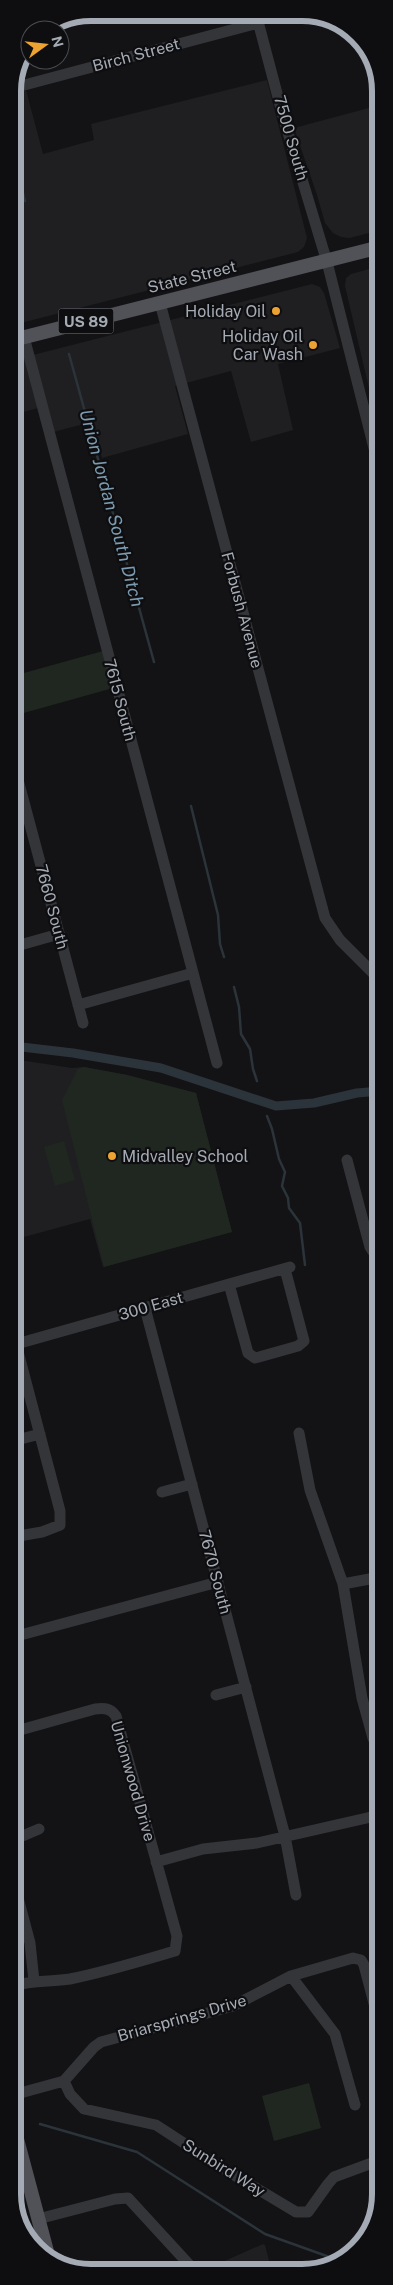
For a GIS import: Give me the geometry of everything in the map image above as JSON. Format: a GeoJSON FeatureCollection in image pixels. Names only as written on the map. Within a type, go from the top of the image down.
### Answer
{"type":"FeatureCollection","features":[{"type":"Feature","properties":{"kind":"main road","name":"State Street"},"geometry":{"type":"LineString","coordinates":[[21,338],[372,249]]}},
{"type":"Feature","properties":{"kind":"main road"},"geometry":{"type":"LineString","coordinates":[[21,2154],[45,2246]]}},
{"type":"Feature","properties":{"kind":"street","name":"Birch Street"},"geometry":{"type":"LineString","coordinates":[[22,85],[247,21]]}},
{"type":"Feature","properties":{"kind":"street","name":"7500 South"},"geometry":{"type":"LineString","coordinates":[[258,21],[283,116],[326,262],[372,441]]}},
{"type":"Feature","properties":{"kind":"street","name":"Forbush Avenue"},"geometry":{"type":"LineString","coordinates":[[160,303],[325,918],[340,940],[372,972]]}},
{"type":"Feature","properties":{"kind":"street","name":"7615 South"},"geometry":{"type":"LineString","coordinates":[[21,350],[217,1063]]}},
{"type":"Feature","properties":{"kind":"street","name":"7660 South"},"geometry":{"type":"LineString","coordinates":[[21,791],[83,1023]]}},
{"type":"Feature","properties":{"kind":"street"},"geometry":{"type":"LineString","coordinates":[[21,945],[59,934]]}},
{"type":"Feature","properties":{"kind":"street"},"geometry":{"type":"LineString","coordinates":[[78,1005],[193,973]]}},
{"type":"Feature","properties":{"kind":"street"},"geometry":{"type":"LineString","coordinates":[[346,1160],[367,1237],[372,1246]]}},
{"type":"Feature","properties":{"kind":"street","name":"300 East"},"geometry":{"type":"LineString","coordinates":[[21,1343],[229,1284],[288,1268],[304,1341],[298,1346],[254,1358],[248,1353],[229,1284]]}},
{"type":"Feature","properties":{"kind":"street","name":"7670 South"},"geometry":{"type":"LineString","coordinates":[[145,1308],[285,1836],[296,1895]]}},
{"type":"Feature","properties":{"kind":"street"},"geometry":{"type":"LineString","coordinates":[[21,1369],[60,1510],[60,1525],[42,1532],[21,1536]]}},
{"type":"Feature","properties":{"kind":"street"},"geometry":{"type":"LineString","coordinates":[[299,1433],[310,1490],[343,1584],[362,1698],[372,1734]]}},
{"type":"Feature","properties":{"kind":"street"},"geometry":{"type":"LineString","coordinates":[[21,1440],[40,1434]]}},
{"type":"Feature","properties":{"kind":"street"},"geometry":{"type":"LineString","coordinates":[[162,1492],[192,1484]]}},
{"type":"Feature","properties":{"kind":"street"},"geometry":{"type":"LineString","coordinates":[[343,1584],[372,1579]]}},
{"type":"Feature","properties":{"kind":"street"},"geometry":{"type":"LineString","coordinates":[[21,1635],[218,1582]]}},
{"type":"Feature","properties":{"kind":"street"},"geometry":{"type":"LineString","coordinates":[[216,1695],[246,1687]]}},
{"type":"Feature","properties":{"kind":"street","name":"Unionwood Drive"},"geometry":{"type":"LineString","coordinates":[[21,1730],[95,1709],[104,1708],[111,1710],[119,1723],[177,1936],[175,1951],[77,1978],[34,1980]]}},
{"type":"Feature","properties":{"kind":"street"},"geometry":{"type":"LineString","coordinates":[[156,1862],[202,1849],[243,1845],[372,1817]]}},
{"type":"Feature","properties":{"kind":"street"},"geometry":{"type":"LineString","coordinates":[[21,1837],[39,1829]]}},
{"type":"Feature","properties":{"kind":"street"},"geometry":{"type":"LineString","coordinates":[[21,1909],[30,1943],[34,1980],[21,1984]]}},
{"type":"Feature","properties":{"kind":"street","name":"Briarsprings Drive"},"geometry":{"type":"LineString","coordinates":[[64,2080],[94,2047],[101,2042],[233,2006],[291,1976],[353,1958],[361,1960],[366,1975]]}},
{"type":"Feature","properties":{"kind":"street"},"geometry":{"type":"LineString","coordinates":[[372,1973],[366,1975],[372,1997]]}},
{"type":"Feature","properties":{"kind":"street"},"geometry":{"type":"LineString","coordinates":[[291,1976],[334,2034],[355,2105]]}},
{"type":"Feature","properties":{"kind":"street"},"geometry":{"type":"LineString","coordinates":[[21,2093],[64,2080]]}},
{"type":"Feature","properties":{"kind":"street","name":"Sunbird Way"},"geometry":{"type":"LineString","coordinates":[[64,2080],[70,2094],[84,2109],[156,2124],[219,2166],[296,2212],[308,2212],[334,2177],[372,2163]]}},
{"type":"Feature","properties":{"kind":"street"},"geometry":{"type":"LineString","coordinates":[[38,2219],[115,2199],[128,2198],[189,2264]]}},
{"type":"Feature","properties":{"kind":"shaded area"},"geometry":{"type":"Polygon","coordinates":[[[267,80],[307,238],[304,247],[298,252],[21,323],[21,92],[26,90],[43,154],[94,140],[91,124],[267,80]]]}},
{"type":"Feature","properties":{"kind":"shaded area"},"geometry":{"type":"Polygon","coordinates":[[[372,107],[372,232],[350,238],[341,237],[333,233],[325,223],[294,128],[372,107]]]}},
{"type":"Feature","properties":{"kind":"shaded area"},"geometry":{"type":"Polygon","coordinates":[[[372,268],[372,401],[345,286],[346,278],[351,274],[372,268]]]}},
{"type":"Feature","properties":{"kind":"shaded area"},"geometry":{"type":"Polygon","coordinates":[[[312,284],[320,287],[324,293],[340,348],[278,364],[293,430],[251,442],[231,371],[175,386],[188,434],[102,458],[92,422],[53,432],[46,406],[21,413],[21,358],[312,284]]]}},
{"type":"Feature","properties":{"kind":"shaded area"},"geometry":{"type":"Polygon","coordinates":[[[103,651],[113,688],[21,714],[21,674],[103,651]]]}},
{"type":"Feature","properties":{"kind":"shaded area","name":"Midvalley School"},"geometry":{"type":"Polygon","coordinates":[[[21,1060],[72,1068],[84,1067],[127,1075],[196,1093],[232,1232],[103,1267],[90,1219],[21,1238],[21,1060]]]}},
{"type":"Feature","properties":{"kind":"shaded area","name":"Midvalley School"},"geometry":{"type":"Polygon","coordinates":[[[84,1067],[127,1075],[196,1093],[232,1232],[104,1267],[62,1100],[78,1069],[84,1067]]]}},
{"type":"Feature","properties":{"kind":"shaded area"},"geometry":{"type":"Polygon","coordinates":[[[64,1141],[75,1180],[55,1186],[44,1147],[64,1141]]]}},
{"type":"Feature","properties":{"kind":"shaded area"},"geometry":{"type":"Polygon","coordinates":[[[309,2083],[321,2128],[274,2141],[262,2096],[309,2083]]]}},
{"type":"Feature","properties":{"kind":"shaded area"},"geometry":{"type":"Polygon","coordinates":[[[263,2244],[265,2245],[270,2264],[218,2264],[263,2244]]]}},
{"type":"Feature","properties":{"kind":"waterway","name":"Union Jordan South Ditch"},"geometry":{"type":"LineString","coordinates":[[21,186],[25,201]]}},
{"type":"Feature","properties":{"kind":"waterway","name":"Union Jordan South Ditch"},"geometry":{"type":"LineString","coordinates":[[69,354],[154,662]]}},
{"type":"Feature","properties":{"kind":"waterway","name":"Union Jordan South Ditch"},"geometry":{"type":"LineString","coordinates":[[191,806],[218,915],[220,944],[224,957]]}},
{"type":"Feature","properties":{"kind":"waterway","name":"Union Jordan South Ditch"},"geometry":{"type":"LineString","coordinates":[[234,987],[239,1007],[241,1034],[250,1049],[257,1081]]}},
{"type":"Feature","properties":{"kind":"waterway"},"geometry":{"type":"LineString","coordinates":[[21,1047],[73,1053],[161,1068],[276,1106],[314,1103],[357,1093],[372,1092]]}},
{"type":"Feature","properties":{"kind":"waterway","name":"Union Jordan South Ditch"},"geometry":{"type":"LineString","coordinates":[[267,1116],[279,1159],[285,1172],[282,1186],[288,1198],[289,1208],[300,1223],[305,1265]]}},
{"type":"Feature","properties":{"kind":"waterway"},"geometry":{"type":"LineString","coordinates":[[40,2124],[137,2152],[265,2234],[331,2258]]}},
{"type":"Feature","properties":{"kind":"place","name":"Holiday Oil"},"geometry":{"type":"Point","coordinates":[276,311]}},
{"type":"Feature","properties":{"kind":"place","name":"Holiday Oil Car Wash"},"geometry":{"type":"Point","coordinates":[313,345]}},
{"type":"Feature","properties":{"kind":"place","name":"Midvalley School"},"geometry":{"type":"Point","coordinates":[112,1156]}}]}
